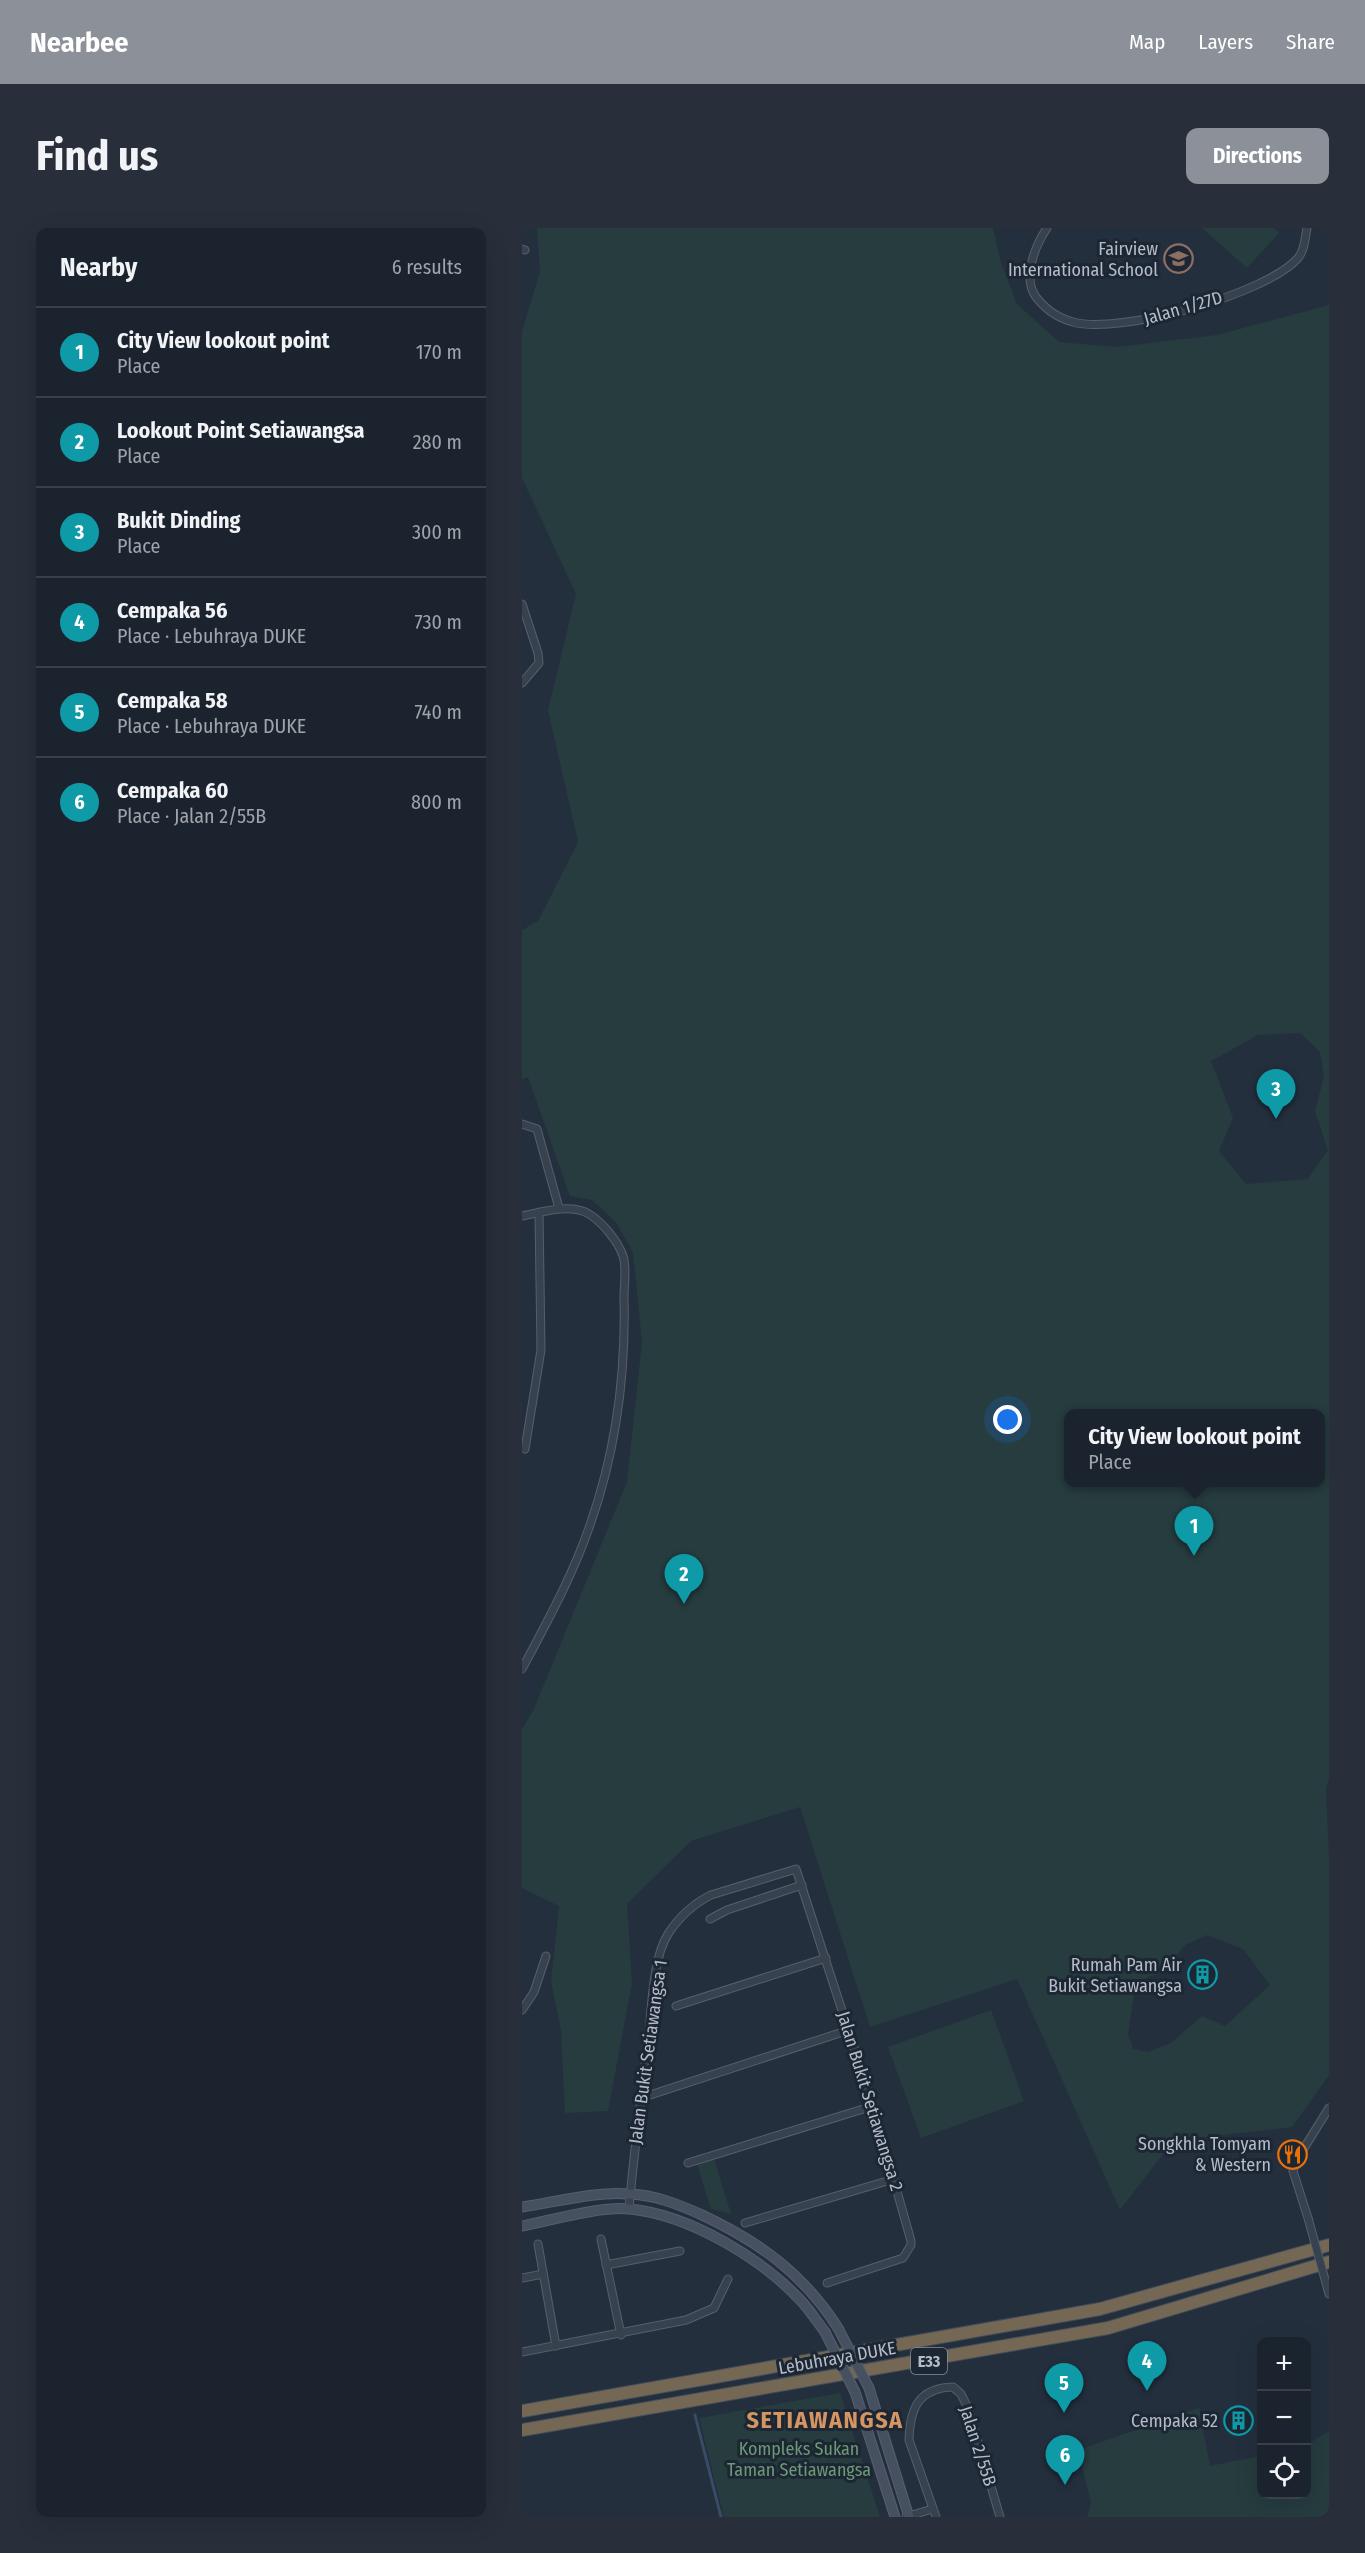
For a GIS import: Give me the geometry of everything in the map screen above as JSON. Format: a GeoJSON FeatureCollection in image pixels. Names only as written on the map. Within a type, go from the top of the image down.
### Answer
{"type":"FeatureCollection","features":[{"type":"Feature","properties":{"kind":"highway","name":"Lebuhraya DUKE"},"geometry":{"type":"LineString","coordinates":[[522,2411],[1100,2309],[1329,2245]]}},
{"type":"Feature","properties":{"kind":"highway","name":"Lebuhraya DUKE"},"geometry":{"type":"LineString","coordinates":[[522,2430],[1108,2328],[1329,2262]]}},
{"type":"Feature","properties":{"kind":"street","name":"Jalan 1/27D"},"geometry":{"type":"LineString","coordinates":[[1047,228],[1032,260],[1030,281],[1034,294],[1045,308],[1060,317],[1075,323],[1104,326],[1168,316],[1238,292],[1281,273],[1298,259],[1304,250],[1307,228]]}},
{"type":"Feature","properties":{"kind":"street"},"geometry":{"type":"LineString","coordinates":[[522,604],[538,653],[538,663],[522,683]]}},
{"type":"Feature","properties":{"kind":"street"},"geometry":{"type":"LineString","coordinates":[[522,1124],[537,1129],[560,1208]]}},
{"type":"Feature","properties":{"kind":"street"},"geometry":{"type":"LineString","coordinates":[[522,1216],[560,1208],[588,1213],[609,1232],[623,1256],[626,1348],[618,1415],[602,1489],[590,1527],[558,1599],[522,1669]]}},
{"type":"Feature","properties":{"kind":"street"},"geometry":{"type":"LineString","coordinates":[[525,1449],[542,1350],[539,1213]]}},
{"type":"Feature","properties":{"kind":"street","name":"Jalan Bukit Setiawangsa 2"},"geometry":{"type":"LineString","coordinates":[[794,1868],[797,1870],[802,1885],[873,2106],[911,2241],[905,2257],[826,2283]]}},
{"type":"Feature","properties":{"kind":"street","name":"Jalan Bukit Setiawangsa 1"},"geometry":{"type":"LineString","coordinates":[[629,2209],[655,1985],[660,1956],[667,1935],[685,1912],[698,1901],[794,1868]]}},
{"type":"Feature","properties":{"kind":"street"},"geometry":{"type":"LineString","coordinates":[[710,1919],[802,1885]]}},
{"type":"Feature","properties":{"kind":"street"},"geometry":{"type":"LineString","coordinates":[[522,2010],[534,1992],[546,1956]]}},
{"type":"Feature","properties":{"kind":"street"},"geometry":{"type":"LineString","coordinates":[[675,2006],[826,1958]]}},
{"type":"Feature","properties":{"kind":"street"},"geometry":{"type":"LineString","coordinates":[[641,2098],[849,2030]]}},
{"type":"Feature","properties":{"kind":"street"},"geometry":{"type":"LineString","coordinates":[[688,2163],[873,2106]]}},
{"type":"Feature","properties":{"kind":"street"},"geometry":{"type":"LineString","coordinates":[[1329,2108],[1296,2161],[1293,2171],[1329,2294]]}},
{"type":"Feature","properties":{"kind":"street"},"geometry":{"type":"LineString","coordinates":[[745,2223],[894,2179]]}},
{"type":"Feature","properties":{"kind":"street"},"geometry":{"type":"LineString","coordinates":[[522,2207],[630,2193],[674,2203],[731,2228],[771,2253],[824,2305],[838,2328],[869,2388],[908,2517],[932,2509]]}},
{"type":"Feature","properties":{"kind":"street"},"geometry":{"type":"LineString","coordinates":[[522,2226],[610,2210],[629,2209],[682,2222],[755,2262],[803,2303],[825,2332],[855,2392],[895,2517]]}},
{"type":"Feature","properties":{"kind":"street"},"geometry":{"type":"LineString","coordinates":[[601,2239],[621,2335]]}},
{"type":"Feature","properties":{"kind":"street"},"geometry":{"type":"LineString","coordinates":[[538,2244],[556,2346]]}},
{"type":"Feature","properties":{"kind":"street"},"geometry":{"type":"LineString","coordinates":[[606,2265],[680,2251]]}},
{"type":"Feature","properties":{"kind":"street"},"geometry":{"type":"LineString","coordinates":[[522,2278],[543,2274]]}},
{"type":"Feature","properties":{"kind":"street"},"geometry":{"type":"LineString","coordinates":[[522,2352],[621,2335],[686,2320],[714,2308],[728,2278]]}},
{"type":"Feature","properties":{"kind":"street","name":"Jalan 2/55B"},"geometry":{"type":"LineString","coordinates":[[936,2517],[909,2440],[909,2429],[913,2411],[921,2396],[942,2388],[953,2387],[961,2394],[968,2408],[1000,2517]]}},
{"type":"Feature","properties":{"kind":"green space"},"geometry":{"type":"Polygon","coordinates":[[[537,228],[993,228],[1001,262],[1017,304],[1059,342],[1117,347],[1217,335],[1329,305],[1329,1779],[1326,1788],[1329,1857],[1329,2075],[1292,2127],[1173,2141],[1120,2210],[1017,1979],[870,2027],[800,1807],[691,1841],[627,1904],[632,1983],[608,2111],[565,2113],[561,2030],[551,1982],[559,1906],[522,1888],[522,1729],[533,1711],[627,1482],[642,1341],[633,1253],[616,1222],[592,1200],[570,1196],[528,1077],[522,1079],[522,930],[538,921],[578,842],[548,710],[576,594],[522,478],[522,332],[540,271],[537,228]],[[1300,1033],[1258,1035],[1211,1061],[1233,1118],[1219,1151],[1246,1184],[1308,1179],[1328,1150],[1315,1111],[1324,1076],[1320,1052],[1300,1033]],[[1207,1935],[1185,1945],[1165,1972],[1148,1977],[1135,1987],[1128,2034],[1133,2049],[1148,2052],[1171,2043],[1202,2016],[1225,2026],[1270,1985],[1243,1949],[1207,1935]]]}},
{"type":"Feature","properties":{"kind":"green space"},"geometry":{"type":"Polygon","coordinates":[[[1202,228],[1274,228],[1279,233],[1247,268],[1202,228]]]}},
{"type":"Feature","properties":{"kind":"green space"},"geometry":{"type":"Polygon","coordinates":[[[991,2010],[1024,2101],[921,2138],[888,2047],[991,2010]]]}},
{"type":"Feature","properties":{"kind":"green space"},"geometry":{"type":"Polygon","coordinates":[[[713,2155],[731,2214],[711,2209],[696,2161],[713,2155]]]}},
{"type":"Feature","properties":{"kind":"green space","name":"Kompleks Sukan Taman Setiawangsa"},"geometry":{"type":"Polygon","coordinates":[[[840,2393],[880,2517],[724,2517],[699,2418],[840,2393]]]}},
{"type":"Feature","properties":{"kind":"green space"},"geometry":{"type":"Polygon","coordinates":[[[1199,2408],[1210,2466],[1257,2457],[1257,2499],[1311,2499],[1311,2442],[1329,2431],[1329,2517],[1087,2517],[1091,2502],[1078,2450],[1199,2408]]]}},
{"type":"Feature","properties":{"kind":"waterway"},"geometry":{"type":"LineString","coordinates":[[695,2415],[721,2517]]}},
{"type":"Feature","properties":{"kind":"place","name":"Fairview International School"},"geometry":{"type":"Point","coordinates":[1179,259]}},
{"type":"Feature","properties":{"kind":"place","name":"Bukit Dinding"},"geometry":{"type":"Point","coordinates":[1276,1119]}},
{"type":"Feature","properties":{"kind":"place","name":"City View lookout point"},"geometry":{"type":"Point","coordinates":[1194,1556]}},
{"type":"Feature","properties":{"kind":"place","name":"Lookout Point Setiawangsa"},"geometry":{"type":"Point","coordinates":[684,1604]}},
{"type":"Feature","properties":{"kind":"place","name":"Rumah Pam Air Bukit Setiawangsa"},"geometry":{"type":"Point","coordinates":[1203,1975]}},
{"type":"Feature","properties":{"kind":"place","name":"Songkhla Tomyam & Western"},"geometry":{"type":"Point","coordinates":[1292,2154]}},
{"type":"Feature","properties":{"kind":"place","name":"Cempaka 56"},"geometry":{"type":"Point","coordinates":[1147,2391]}},
{"type":"Feature","properties":{"kind":"place","name":"Cempaka 58"},"geometry":{"type":"Point","coordinates":[1064,2413]}},
{"type":"Feature","properties":{"kind":"place","name":"Cempaka 52"},"geometry":{"type":"Point","coordinates":[1239,2421]}},
{"type":"Feature","properties":{"kind":"place","name":"Cempaka 60"},"geometry":{"type":"Point","coordinates":[1065,2485]}},
{"type":"Feature","properties":{"kind":"district","name":"SETIAWANGSA"},"geometry":{"type":"Point","coordinates":[825,2420]}}]}
